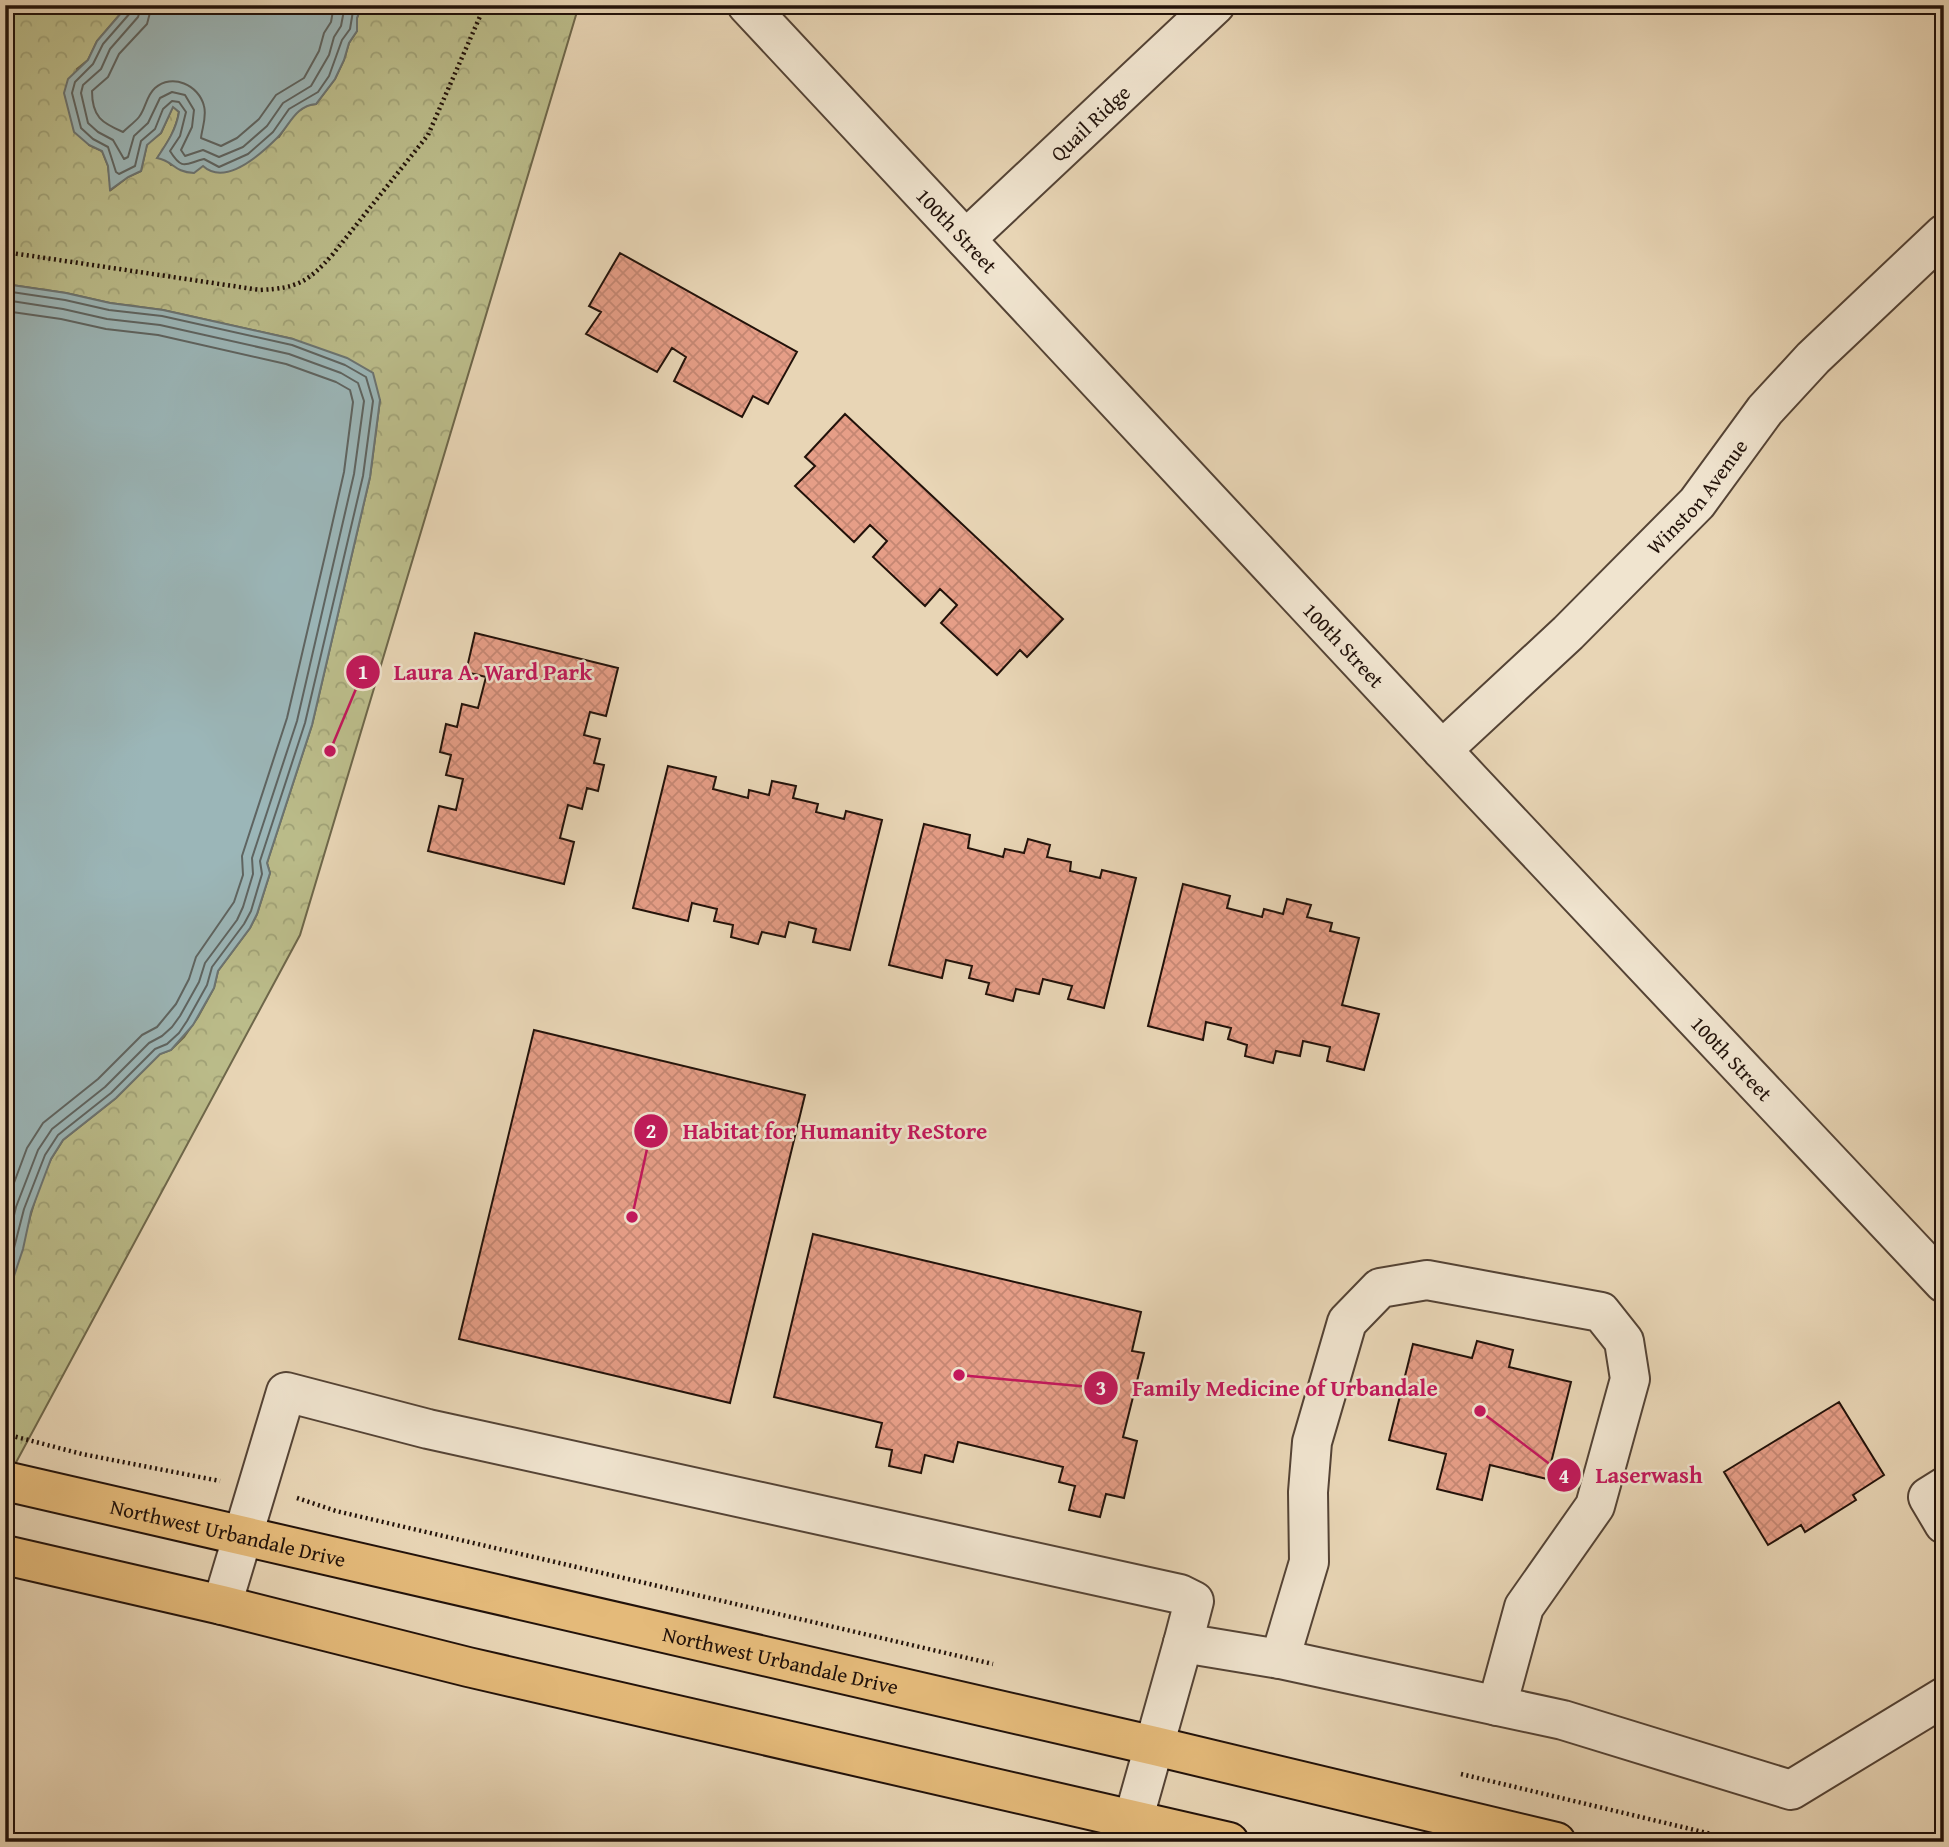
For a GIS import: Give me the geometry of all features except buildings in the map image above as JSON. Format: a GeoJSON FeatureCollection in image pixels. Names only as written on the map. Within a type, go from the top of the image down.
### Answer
{"type":"FeatureCollection","features":[{"type":"Feature","properties":{"kind":"main road","name":"Northwest Urbandale Drive"},"geometry":{"type":"LineString","coordinates":[[5,1481],[1155,1746],[1556,1842]]}},
{"type":"Feature","properties":{"kind":"main road"},"geometry":{"type":"LineString","coordinates":[[5,1555],[222,1605],[1129,1831],[1228,1842]]}},
{"type":"Feature","properties":{"kind":"street","name":"100th Street"},"geometry":{"type":"LineString","coordinates":[[747,5],[1944,1283]]}},
{"type":"Feature","properties":{"kind":"street","name":"Quail Ridge"},"geometry":{"type":"LineString","coordinates":[[965,239],[1215,5]]}},
{"type":"Feature","properties":{"kind":"street","name":"Winston Avenue"},"geometry":{"type":"LineString","coordinates":[[1442,750],[1568,633],[1697,503],[1773,401],[1813,358],[1944,234]]}},
{"type":"Feature","properties":{"kind":"street"},"geometry":{"type":"LineString","coordinates":[[1280,1659],[1309,1562],[1308,1492],[1312,1442],[1347,1322],[1381,1288],[1427,1280],[1601,1312],[1624,1341],[1630,1379],[1595,1506],[1524,1607],[1497,1706]]}},
{"type":"Feature","properties":{"kind":"street"},"geometry":{"type":"LineString","coordinates":[[222,1605],[286,1392],[442,1432],[1180,1594],[1194,1601],[1129,1831]]}},
{"type":"Feature","properties":{"kind":"street"},"geometry":{"type":"LineString","coordinates":[[1944,1487],[1928,1497],[1944,1524]]}},
{"type":"Feature","properties":{"kind":"street"},"geometry":{"type":"LineString","coordinates":[[1183,1643],[1280,1659],[1563,1720],[1791,1790],[1944,1697]]}},
{"type":"Feature","properties":{"kind":"path"},"geometry":{"type":"LineString","coordinates":[[5,252],[260,290],[300,284],[333,254],[428,135],[485,5]]}},
{"type":"Feature","properties":{"kind":"green space"},"geometry":{"type":"Polygon","coordinates":[[[5,5],[128,5],[97,41],[88,60],[77,69],[89,145],[102,151],[108,166],[111,190],[141,171],[147,144],[161,133],[173,106],[179,112],[178,118],[158,157],[167,159],[171,165],[203,166],[279,137],[294,114],[308,105],[316,104],[335,79],[349,43],[357,31],[357,18],[362,5],[579,5],[300,935],[6,1481],[5,1303],[40,1183],[63,1140],[116,1098],[160,1054],[171,1050],[184,1037],[214,988],[218,971],[250,928],[257,914],[270,873],[267,863],[312,725],[370,477],[380,400],[293,339],[163,310],[5,284],[5,5]]]}},
{"type":"Feature","properties":{"kind":"water"},"geometry":{"type":"Polygon","coordinates":[[[128,5],[362,5],[357,18],[357,31],[349,43],[335,79],[316,104],[298,112],[277,138],[252,160],[232,170],[212,171],[203,166],[194,173],[182,171],[157,158],[176,125],[179,112],[173,107],[161,133],[147,145],[141,171],[110,190],[108,166],[102,151],[89,145],[74,132],[64,93],[68,79],[88,60],[97,41],[128,5]]]}},
{"type":"Feature","properties":{"kind":"water"},"geometry":{"type":"Polygon","coordinates":[[[5,284],[163,310],[293,339],[347,358],[373,373],[380,400],[370,477],[312,725],[267,863],[270,873],[257,914],[250,928],[218,971],[214,988],[193,1025],[171,1050],[160,1054],[116,1098],[63,1140],[51,1159],[31,1212],[23,1249],[5,1303],[5,284]]]}},
{"type":"Feature","properties":{"kind":"place","name":"Laura A. Ward Park"},"geometry":{"type":"Point","coordinates":[330,751]}},
{"type":"Feature","properties":{"kind":"place","name":"Habitat for Humanity ReStore"},"geometry":{"type":"Point","coordinates":[632,1217]}},
{"type":"Feature","properties":{"kind":"place","name":"Family Medicine of Urbandale"},"geometry":{"type":"Point","coordinates":[959,1375]}},
{"type":"Feature","properties":{"kind":"place","name":"Laserwash"},"geometry":{"type":"Point","coordinates":[1480,1411]}}]}
